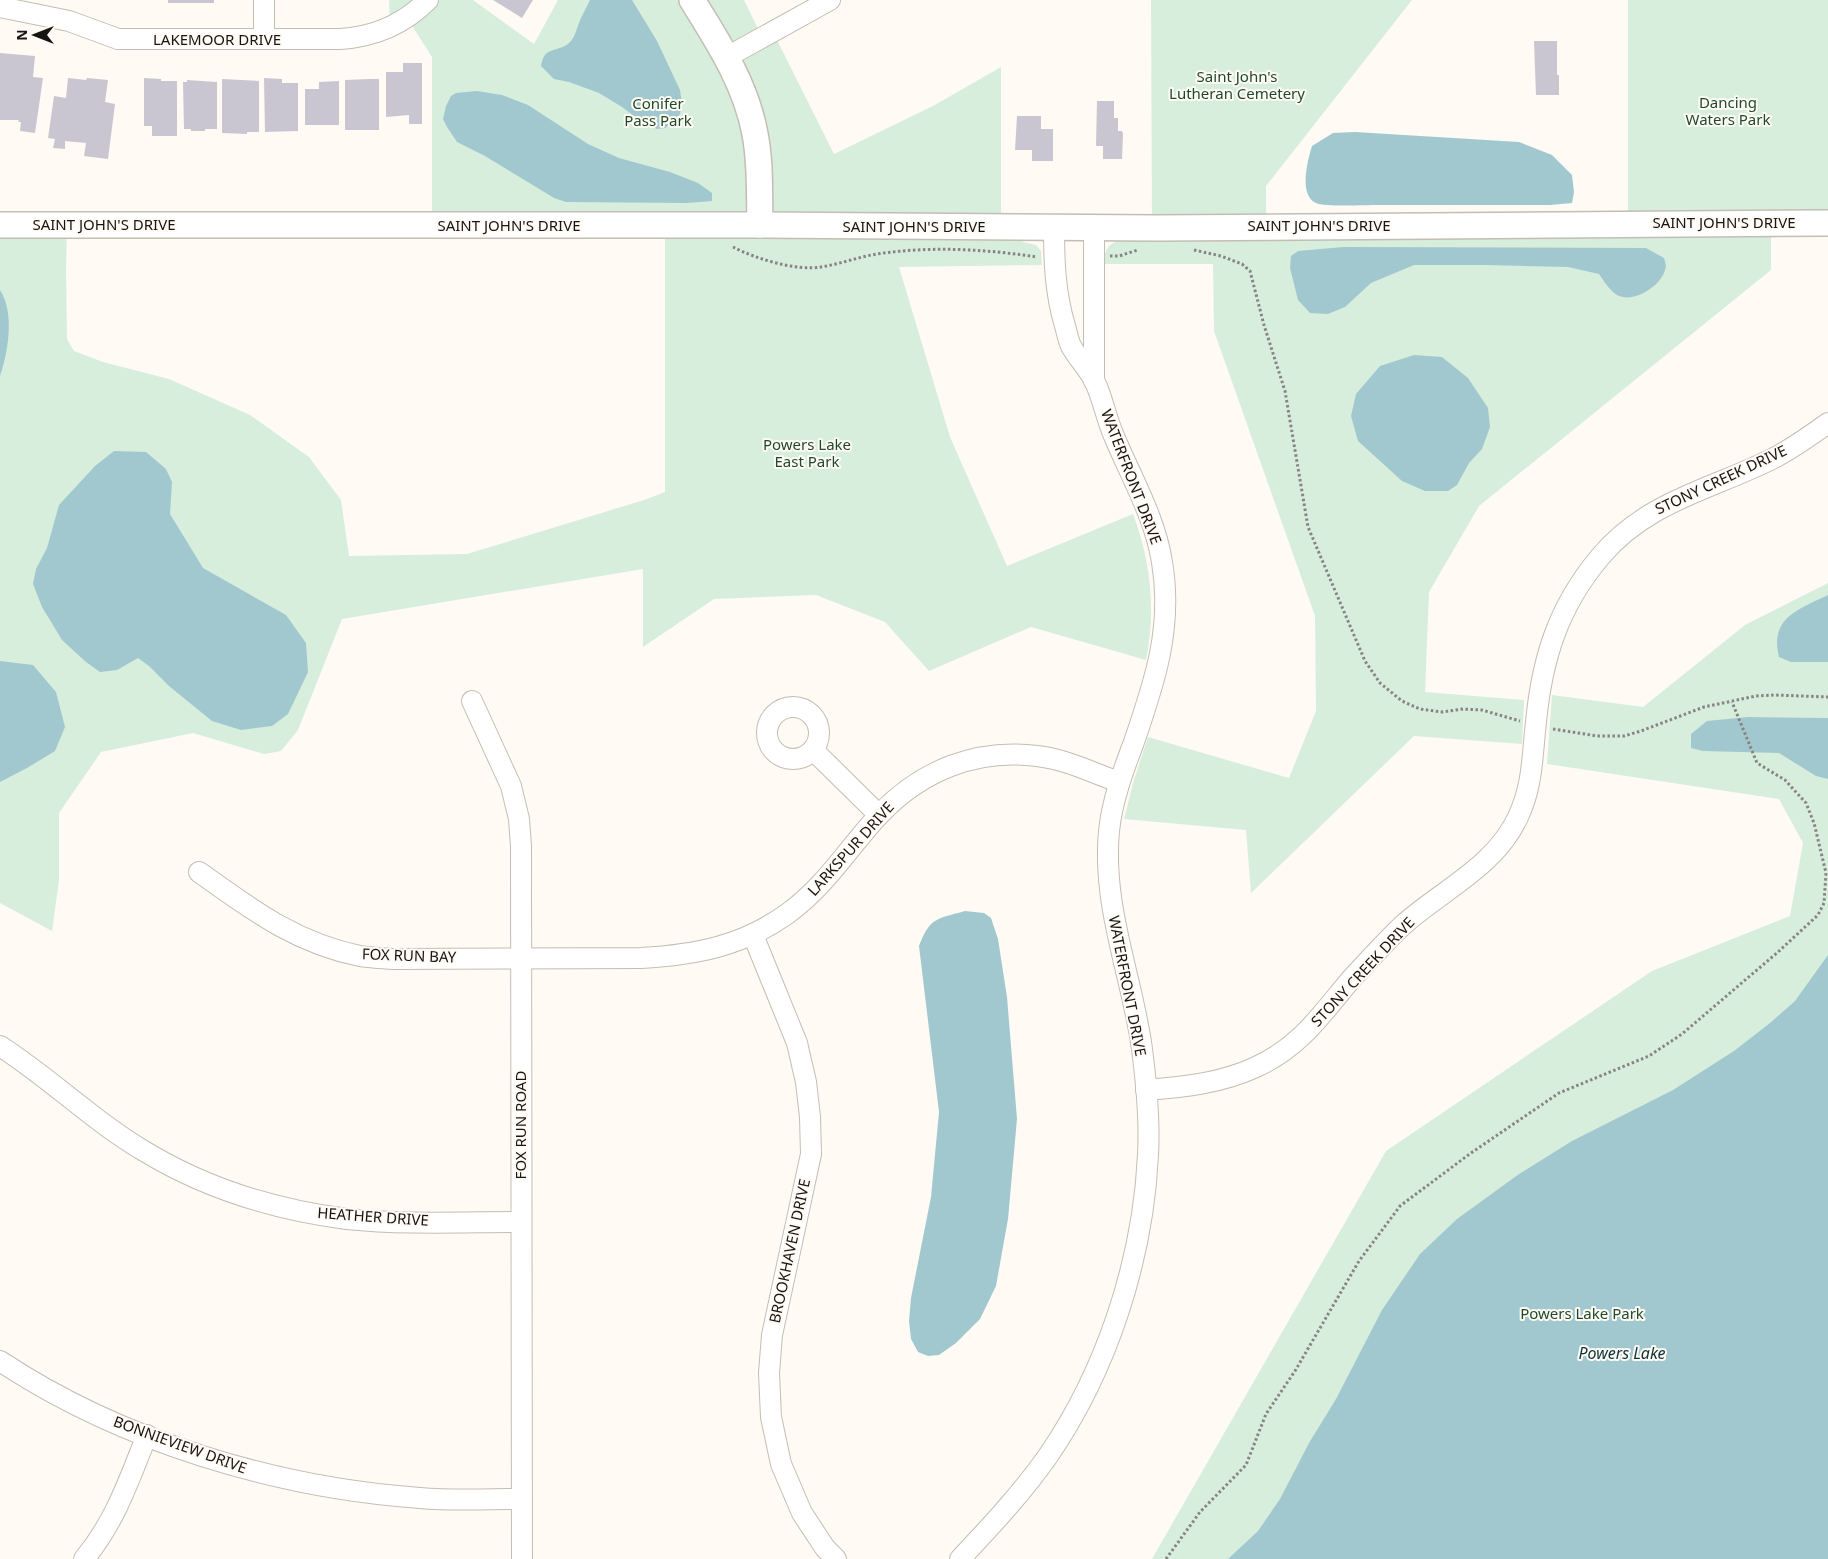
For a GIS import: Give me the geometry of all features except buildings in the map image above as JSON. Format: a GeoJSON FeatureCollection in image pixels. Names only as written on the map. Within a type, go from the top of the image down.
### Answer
{"type":"FeatureCollection","features":[{"type":"Feature","properties":{"kind":"street"},"geometry":{"type":"LineString","coordinates":[[264,0],[264,39]]}},
{"type":"Feature","properties":{"kind":"street","name":"LAKEMOOR DRIVE"},"geometry":{"type":"LineString","coordinates":[[5,5],[69,21],[118,39],[340,39],[366,36],[399,23],[428,0]]}},
{"type":"Feature","properties":{"kind":"street"},"geometry":{"type":"LineString","coordinates":[[692,0],[727,57],[740,83],[755,134],[760,225]]}},
{"type":"Feature","properties":{"kind":"street"},"geometry":{"type":"LineString","coordinates":[[727,57],[830,0]]}},
{"type":"Feature","properties":{"kind":"street","name":"SAINT JOHN'S DRIVE"},"geometry":{"type":"LineString","coordinates":[[0,225],[760,225],[1094,228],[1828,223]]}},
{"type":"Feature","properties":{"kind":"street","name":"WATERFRONT DRIVE"},"geometry":{"type":"LineString","coordinates":[[960,1559],[1013,1501],[1048,1456],[1072,1418],[1110,1336],[1127,1287],[1146,1191],[1149,1151],[1146,1090],[1140,1040],[1108,887],[1107,863],[1109,828],[1119,782],[1152,690],[1159,664],[1165,628],[1166,593],[1156,533],[1112,433],[1094,381],[1071,345],[1059,307],[1054,275],[1054,227]]}},
{"type":"Feature","properties":{"kind":"street","name":"WATERFRONT DRIVE"},"geometry":{"type":"LineString","coordinates":[[1094,228],[1094,381]]}},
{"type":"Feature","properties":{"kind":"street","name":"STONY CREEK DRIVE"},"geometry":{"type":"LineString","coordinates":[[1146,1090],[1181,1087],[1224,1079],[1256,1067],[1284,1052],[1309,1031],[1353,978],[1402,926],[1429,903],[1484,863],[1503,843],[1518,818],[1528,791],[1534,762],[1535,726],[1544,664],[1553,634],[1567,604],[1583,578],[1621,536],[1646,516],[1672,501],[1771,459],[1805,440],[1828,423]]}},
{"type":"Feature","properties":{"kind":"street","name":"FOX RUN ROAD"},"geometry":{"type":"LineString","coordinates":[[472,701],[511,786],[519,820],[522,846],[522,1559]]}},
{"type":"Feature","properties":{"kind":"street"},"geometry":{"type":"LineString","coordinates":[[813,750],[879,815]]}},
{"type":"Feature","properties":{"kind":"street","name":"LARKSPUR DRIVE"},"geometry":{"type":"LineString","coordinates":[[521,958],[642,958],[676,956],[713,949],[753,935],[788,914],[816,890],[879,815],[902,794],[927,777],[958,762],[996,755],[1037,756],[1064,762],[1119,782]]}},
{"type":"Feature","properties":{"kind":"street","name":"FOX RUN BAY"},"geometry":{"type":"LineString","coordinates":[[199,872],[261,916],[297,936],[331,948],[362,956],[394,959],[521,958]]}},
{"type":"Feature","properties":{"kind":"street","name":"BROOKHAVEN DRIVE"},"geometry":{"type":"LineString","coordinates":[[753,935],[797,1043],[806,1082],[810,1117],[811,1154],[772,1336],[769,1373],[771,1417],[781,1464],[802,1513],[825,1548],[836,1559]]}},
{"type":"Feature","properties":{"kind":"street","name":"HEATHER DRIVE"},"geometry":{"type":"LineString","coordinates":[[0,1046],[98,1120],[144,1151],[216,1186],[253,1199],[296,1210],[349,1219],[390,1222],[522,1222]]}},
{"type":"Feature","properties":{"kind":"street","name":"BONNIEVIEW DRIVE"},"geometry":{"type":"LineString","coordinates":[[0,1361],[26,1378],[79,1406],[147,1435],[220,1462],[293,1481],[354,1491],[421,1498],[522,1499]]}},
{"type":"Feature","properties":{"kind":"street"},"geometry":{"type":"LineString","coordinates":[[84,1559],[100,1540],[121,1502],[147,1435]]}},
{"type":"Feature","properties":{"kind":"path"},"geometry":{"type":"LineString","coordinates":[[729,225],[730,245],[742,252],[798,267],[820,267],[876,254],[920,251],[980,250],[1036,257],[1054,257]]}},
{"type":"Feature","properties":{"kind":"path"},"geometry":{"type":"LineString","coordinates":[[1095,256],[1119,256],[1146,249]]}},
{"type":"Feature","properties":{"kind":"path"},"geometry":{"type":"LineString","coordinates":[[1186,250],[1196,250],[1221,256],[1242,264],[1250,271],[1264,325],[1285,391],[1308,527],[1365,662],[1380,683],[1402,701],[1420,710],[1442,712],[1462,709],[1482,710],[1535,726],[1596,736],[1624,736],[1704,707],[1756,696],[1828,697]]}},
{"type":"Feature","properties":{"kind":"path"},"geometry":{"type":"LineString","coordinates":[[1166,1559],[1200,1512],[1246,1465],[1266,1414],[1295,1372],[1359,1261],[1400,1206],[1471,1153],[1559,1093],[1649,1056],[1682,1034],[1778,952],[1818,915],[1824,903],[1826,873],[1814,823],[1806,803],[1785,780],[1757,763],[1732,702]]}},
{"type":"Feature","properties":{"kind":"green space"},"geometry":{"type":"Polygon","coordinates":[[[389,0],[473,0],[534,44],[558,0],[744,0],[762,37],[773,32],[834,154],[933,106],[1001,67],[1001,227],[1023,242],[1036,245],[1041,251],[1042,265],[899,267],[950,437],[1007,566],[1133,514],[1144,550],[1150,586],[1151,623],[1146,660],[1031,627],[929,671],[885,622],[816,595],[714,599],[643,647],[643,569],[342,619],[298,730],[281,751],[264,754],[193,733],[101,752],[59,813],[59,880],[52,931],[0,903],[0,225],[67,225],[67,339],[74,351],[103,362],[169,379],[250,415],[309,457],[341,500],[349,556],[467,554],[665,492],[665,226],[432,226],[432,57],[407,18],[390,27],[389,0]]]}},
{"type":"Feature","properties":{"kind":"green space","name":"Saint John's Lutheran Cemetery"},"geometry":{"type":"Polygon","coordinates":[[[1151,0],[1412,0],[1266,186],[1266,227],[1152,228],[1151,0]]]}},
{"type":"Feature","properties":{"kind":"green space","name":"Dancing Waters Park"},"geometry":{"type":"Polygon","coordinates":[[[1628,0],[1828,0],[1828,223],[1628,224],[1628,0]]]}},
{"type":"Feature","properties":{"kind":"green space"},"geometry":{"type":"Polygon","coordinates":[[[1771,237],[1771,270],[1479,506],[1429,592],[1425,692],[1524,700],[1522,744],[1414,736],[1251,893],[1246,830],[1124,819],[1148,737],[1289,778],[1316,711],[1315,616],[1214,331],[1213,264],[1104,264],[1106,251],[1110,245],[1122,240],[1771,237]]]}},
{"type":"Feature","properties":{"kind":"green space","name":"Powers Lake"},"geometry":{"type":"Polygon","coordinates":[[[1828,583],[1828,1559],[1152,1559],[1386,1151],[1652,971],[1790,916],[1803,843],[1779,799],[1547,764],[1552,695],[1643,707],[1745,625],[1828,583]]]}},
{"type":"Feature","properties":{"kind":"water"},"geometry":{"type":"Polygon","coordinates":[[[590,0],[632,0],[657,41],[680,90],[682,104],[680,114],[674,122],[665,128],[657,129],[643,123],[599,93],[569,82],[554,79],[541,66],[548,52],[565,46],[571,41],[590,0]]]}},
{"type":"Feature","properties":{"kind":"water"},"geometry":{"type":"Polygon","coordinates":[[[477,91],[502,95],[528,105],[588,144],[619,158],[670,172],[698,183],[712,193],[712,201],[687,203],[566,202],[554,198],[485,156],[457,142],[443,119],[446,106],[451,96],[456,93],[477,91]]]}},
{"type":"Feature","properties":{"kind":"water"},"geometry":{"type":"Polygon","coordinates":[[[1355,132],[1519,142],[1552,155],[1572,175],[1574,192],[1572,203],[1550,205],[1345,206],[1316,203],[1310,199],[1306,185],[1307,168],[1312,146],[1333,133],[1355,132]]]}},
{"type":"Feature","properties":{"kind":"water"},"geometry":{"type":"Polygon","coordinates":[[[1343,247],[1646,248],[1664,258],[1666,267],[1658,282],[1646,292],[1631,297],[1623,297],[1612,291],[1599,274],[1568,267],[1414,265],[1371,283],[1345,307],[1328,314],[1310,313],[1298,300],[1290,268],[1291,256],[1298,251],[1343,247]]]}},
{"type":"Feature","properties":{"kind":"water"},"geometry":{"type":"Polygon","coordinates":[[[0,290],[5,299],[9,333],[0,376],[0,290]]]}},
{"type":"Feature","properties":{"kind":"water"},"geometry":{"type":"Polygon","coordinates":[[[1414,355],[1442,357],[1468,378],[1488,408],[1490,427],[1482,449],[1469,463],[1457,485],[1448,491],[1425,491],[1402,481],[1358,441],[1351,416],[1356,394],[1380,366],[1414,355]]]}},
{"type":"Feature","properties":{"kind":"water"},"geometry":{"type":"Polygon","coordinates":[[[114,451],[146,452],[166,469],[172,482],[170,514],[203,568],[286,615],[306,643],[308,672],[288,714],[272,726],[241,730],[212,721],[138,658],[117,670],[100,672],[62,640],[42,607],[33,584],[36,569],[47,548],[59,505],[95,466],[114,451]]]}},
{"type":"Feature","properties":{"kind":"water"},"geometry":{"type":"Polygon","coordinates":[[[1828,595],[1828,662],[1791,662],[1779,657],[1778,633],[1782,624],[1797,610],[1828,595]]]}},
{"type":"Feature","properties":{"kind":"water"},"geometry":{"type":"Polygon","coordinates":[[[0,661],[33,665],[56,692],[65,727],[55,751],[0,782],[0,661]]]}},
{"type":"Feature","properties":{"kind":"water"},"geometry":{"type":"Polygon","coordinates":[[[1748,717],[1828,718],[1828,779],[1816,776],[1779,753],[1703,751],[1691,748],[1691,734],[1707,721],[1748,717]]]}},
{"type":"Feature","properties":{"kind":"water"},"geometry":{"type":"Polygon","coordinates":[[[965,911],[984,913],[991,918],[998,939],[1007,997],[1017,1119],[1008,1219],[996,1286],[980,1319],[956,1343],[939,1355],[928,1356],[918,1352],[911,1339],[909,1321],[911,1298],[931,1197],[939,1112],[919,946],[931,924],[941,918],[965,911]]]}},
{"type":"Feature","properties":{"kind":"water","name":"Powers Lake"},"geometry":{"type":"Polygon","coordinates":[[[1828,955],[1828,1559],[1228,1559],[1258,1531],[1280,1499],[1309,1443],[1336,1399],[1382,1310],[1420,1254],[1457,1219],[1519,1174],[1572,1141],[1673,1090],[1734,1051],[1795,1001],[1828,955]]]}},
{"type":"Feature","properties":{"kind":"park label","name":"Conifer Pass Park"},"geometry":{"type":"Point","coordinates":[658,112]}},
{"type":"Feature","properties":{"kind":"park label","name":"Powers Lake East Park"},"geometry":{"type":"Point","coordinates":[807,454]}},
{"type":"Feature","properties":{"kind":"park label","name":"Powers Lake Park"},"geometry":{"type":"Point","coordinates":[1582,1314]}}]}
